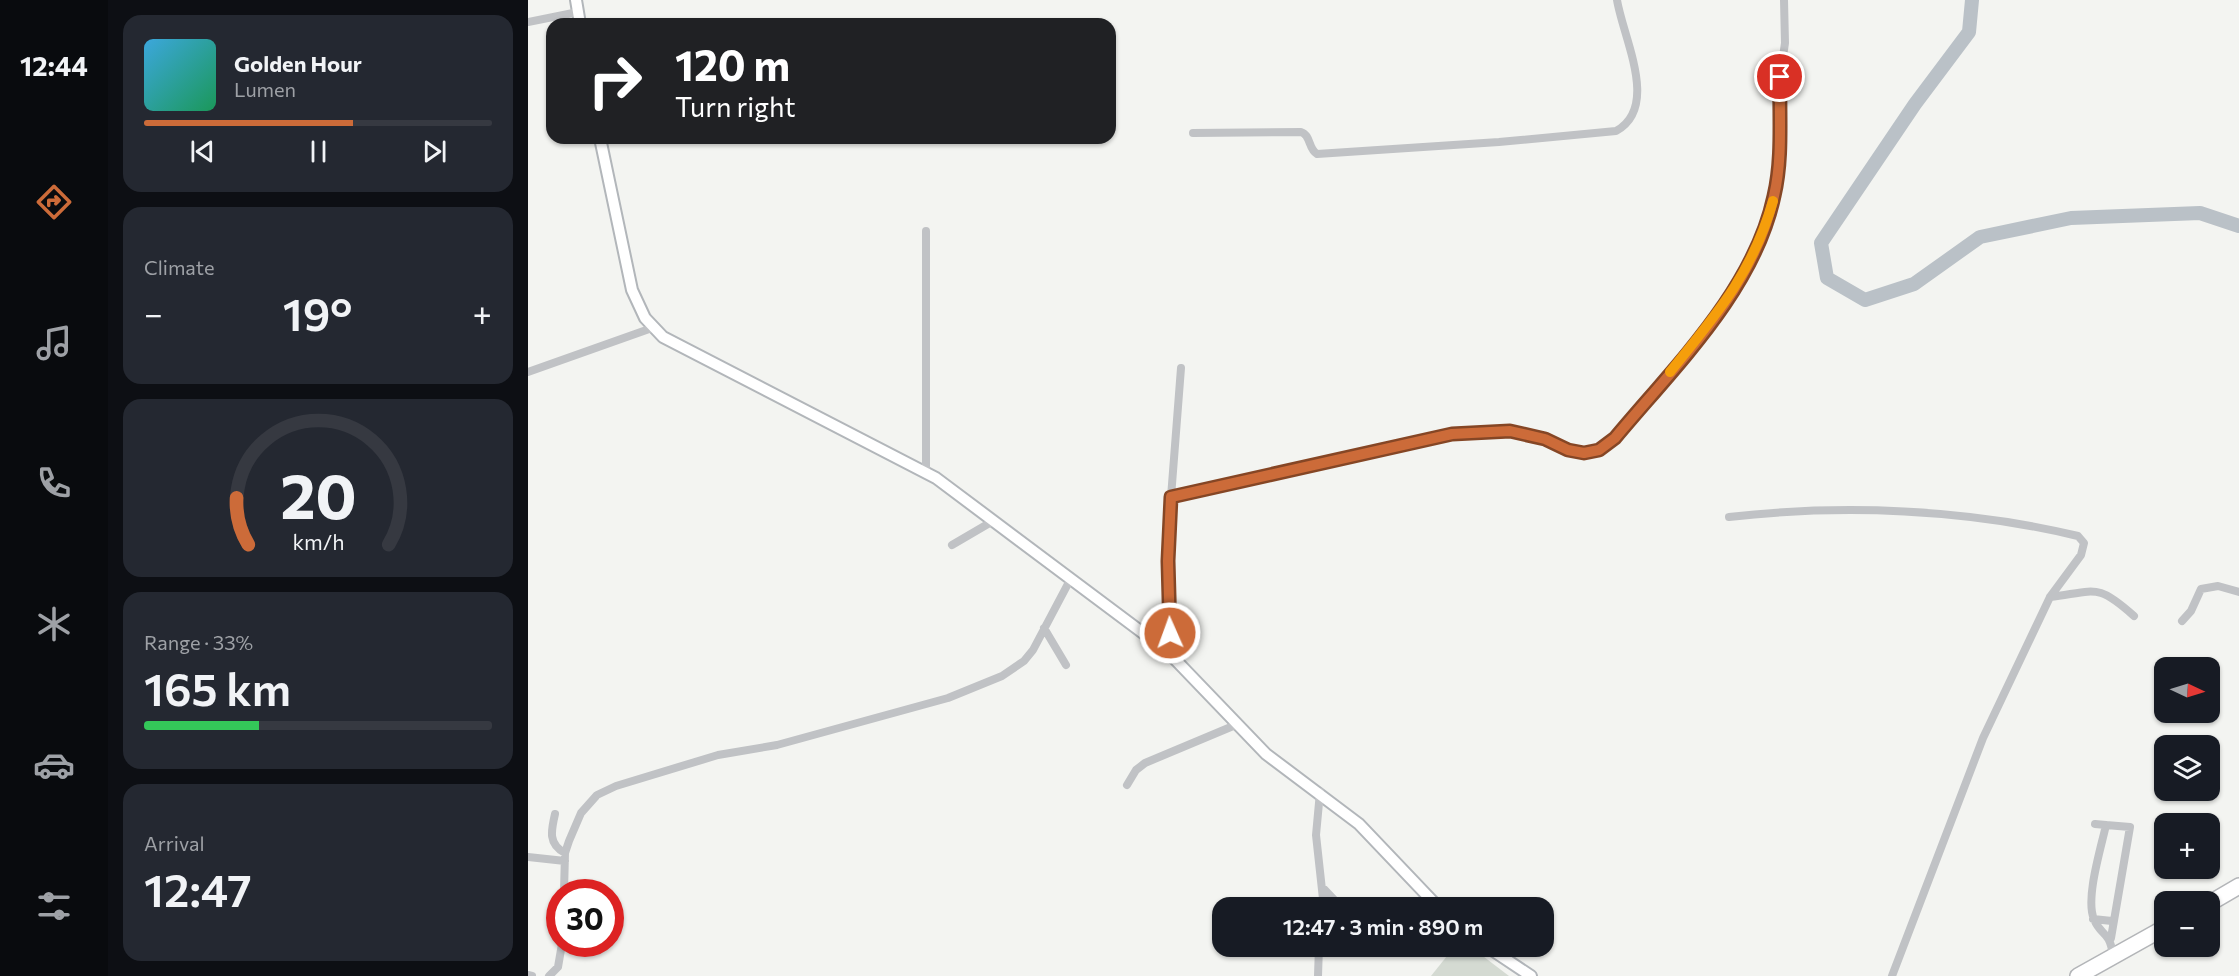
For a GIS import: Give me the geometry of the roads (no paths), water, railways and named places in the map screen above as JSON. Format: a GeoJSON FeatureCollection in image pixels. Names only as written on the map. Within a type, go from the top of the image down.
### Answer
{"type":"FeatureCollection","features":[{"type":"Feature","properties":{"kind":"highway"},"geometry":{"type":"LineString","coordinates":[[2220,897],[2239,886]]}},
{"type":"Feature","properties":{"kind":"highway"},"geometry":{"type":"LineString","coordinates":[[2078,976],[2154,933]]}},
{"type":"Feature","properties":{"kind":"street"},"geometry":{"type":"LineString","coordinates":[[576,0],[579,18]]}},
{"type":"Feature","properties":{"kind":"street"},"geometry":{"type":"LineString","coordinates":[[1193,133],[1301,132],[1307,135],[1312,150],[1317,154],[1499,142],[1616,131],[1630,120],[1639,87],[1617,0]]}},
{"type":"Feature","properties":{"kind":"street"},"geometry":{"type":"LineString","coordinates":[[1171,497],[1452,434],[1510,431],[1545,439],[1568,450],[1584,453],[1592,453],[1615,438],[1719,311],[1745,272],[1761,240],[1777,179],[1780,77],[1785,43],[1784,0]]}},
{"type":"Feature","properties":{"kind":"street"},"geometry":{"type":"LineString","coordinates":[[548,18],[578,12]]}},
{"type":"Feature","properties":{"kind":"street"},"geometry":{"type":"LineString","coordinates":[[528,22],[546,18]]}},
{"type":"Feature","properties":{"kind":"street"},"geometry":{"type":"LineString","coordinates":[[601,144],[633,290],[652,328],[663,337],[850,435],[926,471],[1167,651],[1266,754],[1320,792],[1359,824],[1429,897]]}},
{"type":"Feature","properties":{"kind":"street"},"geometry":{"type":"LineString","coordinates":[[926,231],[928,352],[926,471]]}},
{"type":"Feature","properties":{"kind":"street"},"geometry":{"type":"LineString","coordinates":[[528,372],[652,328]]}},
{"type":"Feature","properties":{"kind":"street"},"geometry":{"type":"LineString","coordinates":[[1167,651],[1170,633],[1168,561],[1171,497],[1181,368]]}},
{"type":"Feature","properties":{"kind":"street"},"geometry":{"type":"LineString","coordinates":[[1729,517],[1795,510],[1835,510],[2015,522],[2078,537],[2084,543],[2081,555],[2050,597],[1983,738],[1892,976]]}},
{"type":"Feature","properties":{"kind":"street"},"geometry":{"type":"LineString","coordinates":[[952,545],[993,521]]}},
{"type":"Feature","properties":{"kind":"street"},"geometry":{"type":"LineString","coordinates":[[564,879],[565,857],[581,813],[605,790],[718,756],[762,749],[812,736],[964,692],[1014,669],[1033,650],[1070,580]]}},
{"type":"Feature","properties":{"kind":"street"},"geometry":{"type":"LineString","coordinates":[[2182,621],[2191,611],[2202,589],[2218,586],[2239,592]]}},
{"type":"Feature","properties":{"kind":"street"},"geometry":{"type":"LineString","coordinates":[[2050,597],[2100,591],[2110,594],[2134,616]]}},
{"type":"Feature","properties":{"kind":"street"},"geometry":{"type":"LineString","coordinates":[[1044,628],[1066,665]]}},
{"type":"Feature","properties":{"kind":"street"},"geometry":{"type":"LineString","coordinates":[[1127,785],[1136,770],[1145,763],[1238,724]]}},
{"type":"Feature","properties":{"kind":"street"},"geometry":{"type":"LineString","coordinates":[[1320,792],[1316,835],[1324,897]]}},
{"type":"Feature","properties":{"kind":"street"},"geometry":{"type":"LineString","coordinates":[[555,814],[551,838],[565,857]]}},
{"type":"Feature","properties":{"kind":"street"},"geometry":{"type":"LineString","coordinates":[[2095,824],[2130,827],[2112,921],[2113,955]]}},
{"type":"Feature","properties":{"kind":"street"},"geometry":{"type":"LineString","coordinates":[[2106,825],[2092,897],[2093,919],[2111,938]]}},
{"type":"Feature","properties":{"kind":"street"},"geometry":{"type":"LineString","coordinates":[[528,857],[565,857]]}},
{"type":"Feature","properties":{"kind":"street"},"geometry":{"type":"LineString","coordinates":[[1324,889],[1332,897]]}},
{"type":"Feature","properties":{"kind":"street"},"geometry":{"type":"LineString","coordinates":[[2093,919],[2112,921]]}},
{"type":"Feature","properties":{"kind":"street"},"geometry":{"type":"LineString","coordinates":[[549,976],[558,967],[560,957]]}},
{"type":"Feature","properties":{"kind":"street"},"geometry":{"type":"LineString","coordinates":[[1318,957],[1318,976]]}},
{"type":"Feature","properties":{"kind":"street"},"geometry":{"type":"LineString","coordinates":[[1502,957],[1531,976]]}},
{"type":"Feature","properties":{"kind":"waterway"},"geometry":{"type":"LineString","coordinates":[[1972,0],[1969,32],[1915,104],[1821,243],[1827,278],[1865,300],[1914,284],[1980,237],[2071,218],[2200,213],[2239,226]]}}]}
